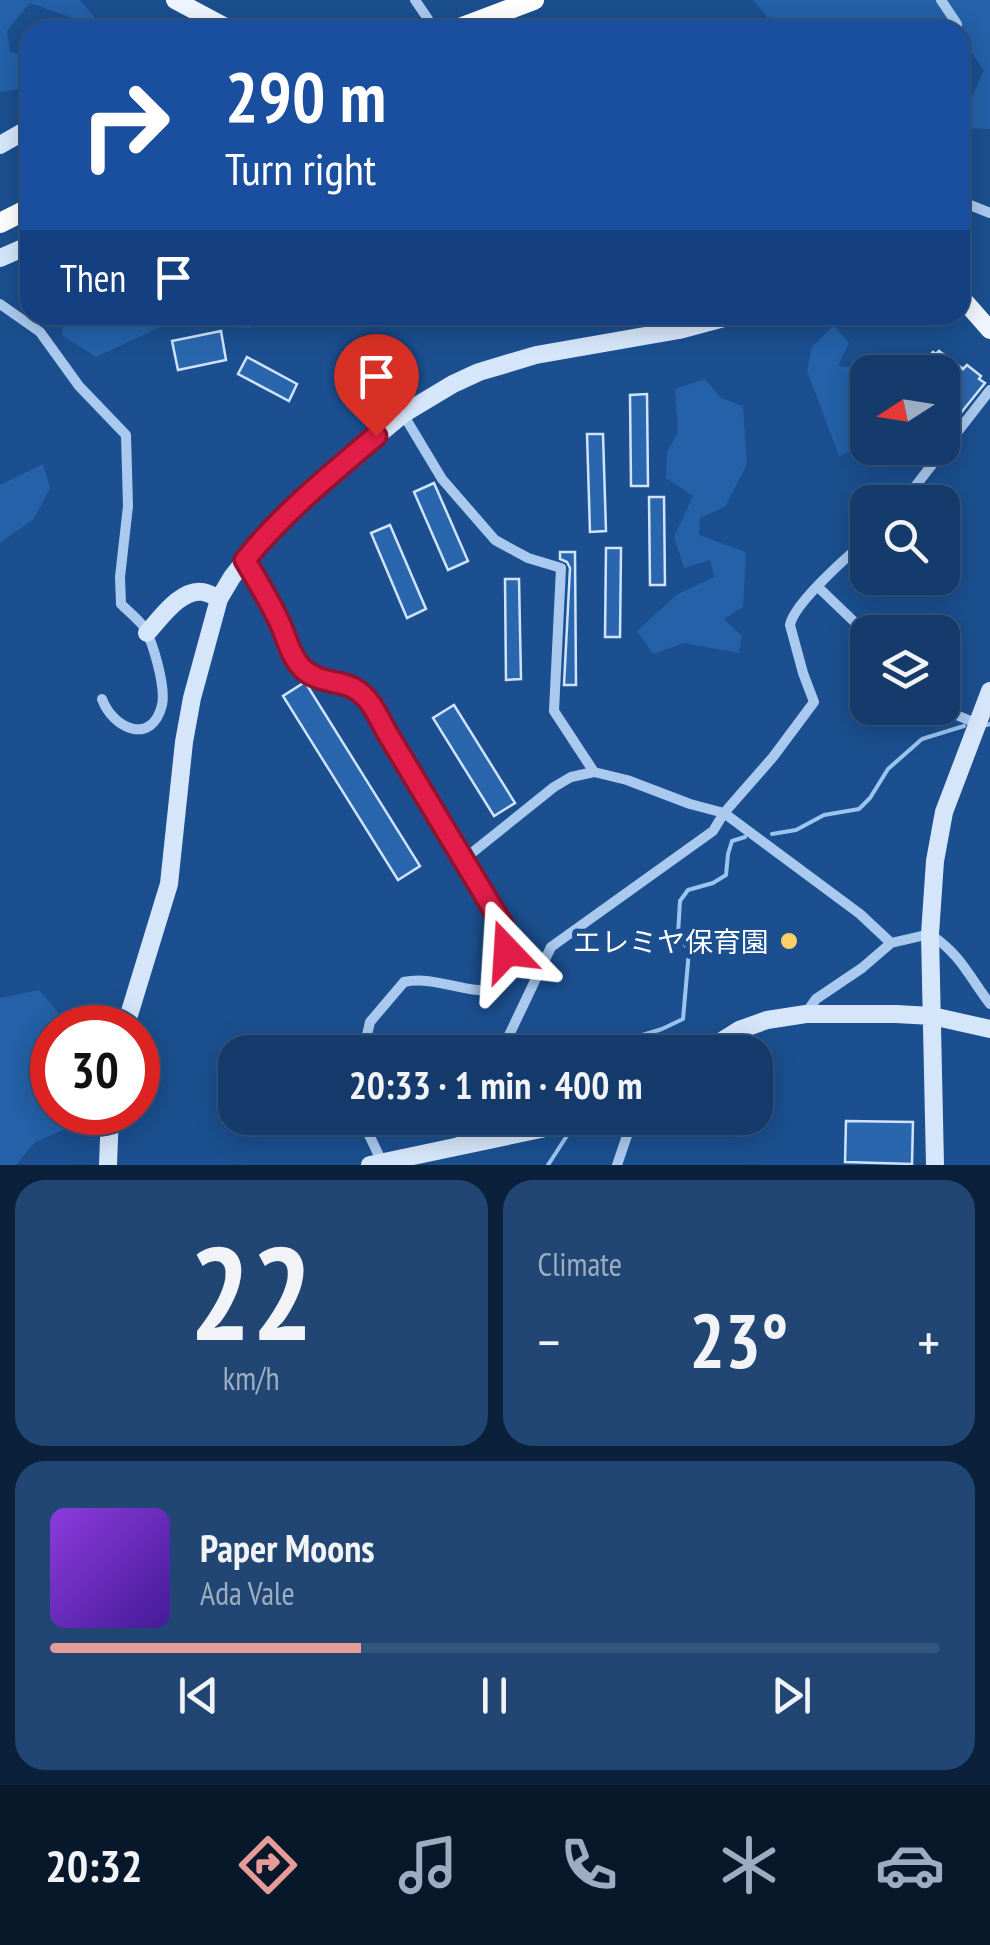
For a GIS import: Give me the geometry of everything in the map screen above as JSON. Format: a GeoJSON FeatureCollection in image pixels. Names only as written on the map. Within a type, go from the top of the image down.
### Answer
{"type":"FeatureCollection","features":[{"type":"Feature","properties":{"kind":"highway"},"geometry":{"type":"LineString","coordinates":[[481,20],[534,0]]}},
{"type":"Feature","properties":{"kind":"main road"},"geometry":{"type":"LineString","coordinates":[[175,0],[212,20]]}},
{"type":"Feature","properties":{"kind":"main road"},"geometry":{"type":"LineString","coordinates":[[970,307],[990,330]]}},
{"type":"Feature","properties":{"kind":"street"},"geometry":{"type":"LineString","coordinates":[[30,325],[40,332],[79,386],[126,435],[128,506],[121,604],[147,633],[163,690],[162,706],[153,724],[130,729],[116,723],[102,699]]}},
{"type":"Feature","properties":{"kind":"street"},"geometry":{"type":"LineString","coordinates":[[133,1005],[168,884],[184,742],[219,599],[266,533],[403,414],[452,384],[507,362],[548,352],[698,325]]}},
{"type":"Feature","properties":{"kind":"street"},"geometry":{"type":"LineString","coordinates":[[916,485],[990,390]]}},
{"type":"Feature","properties":{"kind":"street"},"geometry":{"type":"LineString","coordinates":[[403,414],[442,479],[494,540],[528,558],[561,568],[554,711],[594,772]]}},
{"type":"Feature","properties":{"kind":"street"},"geometry":{"type":"LineString","coordinates":[[510,1035],[551,948],[713,831],[814,702],[790,625],[791,617],[850,556]]}},
{"type":"Feature","properties":{"kind":"street"},"geometry":{"type":"LineString","coordinates":[[245,560],[278,620],[290,653],[306,672],[350,686],[369,700],[506,936],[503,972],[494,987],[486,992],[429,980],[404,982],[370,1022],[367,1035]]}},
{"type":"Feature","properties":{"kind":"street"},"geometry":{"type":"LineString","coordinates":[[818,586],[850,618]]}},
{"type":"Feature","properties":{"kind":"street"},"geometry":{"type":"LineString","coordinates":[[147,633],[176,602],[191,593],[201,591],[219,599]]}},
{"type":"Feature","properties":{"kind":"street"},"geometry":{"type":"LineString","coordinates":[[935,1165],[930,934],[935,861],[944,812],[990,691]]}},
{"type":"Feature","properties":{"kind":"street"},"geometry":{"type":"LineString","coordinates":[[960,717],[978,725]]}},
{"type":"Feature","properties":{"kind":"street"},"geometry":{"type":"LineString","coordinates":[[463,860],[554,787],[572,776],[594,772],[724,814],[860,914],[891,943]]}},
{"type":"Feature","properties":{"kind":"street"},"geometry":{"type":"LineString","coordinates":[[806,1014],[816,999],[891,943],[930,934],[965,965],[990,1004]]}},
{"type":"Feature","properties":{"kind":"street"},"geometry":{"type":"LineString","coordinates":[[732,1035],[768,1020],[806,1014],[932,1016],[990,1029]]}},
{"type":"Feature","properties":{"kind":"street"},"geometry":{"type":"LineString","coordinates":[[108,1165],[109,1135]]}},
{"type":"Feature","properties":{"kind":"street"},"geometry":{"type":"LineString","coordinates":[[367,1135],[376,1164],[514,1135]]}},
{"type":"Feature","properties":{"kind":"street"},"geometry":{"type":"LineString","coordinates":[[456,1148],[462,1135]]}},
{"type":"Feature","properties":{"kind":"street"},"geometry":{"type":"LineString","coordinates":[[617,1165],[628,1135]]}},
{"type":"Feature","properties":{"kind":"shaded area"},"geometry":{"type":"Polygon","coordinates":[[[0,0],[80,0],[97,20],[78,20],[30,3],[7,31],[10,52],[20,54],[20,89],[0,92],[0,0]]]}},
{"type":"Feature","properties":{"kind":"shaded area"},"geometry":{"type":"Polygon","coordinates":[[[753,0],[990,0],[990,129],[970,128],[970,100],[984,71],[970,50],[970,20],[767,17],[753,0]]]}},
{"type":"Feature","properties":{"kind":"shaded area"},"geometry":{"type":"Polygon","coordinates":[[[61,325],[165,325],[96,357],[63,336],[61,325]]]}},
{"type":"Feature","properties":{"kind":"shaded area"},"geometry":{"type":"Polygon","coordinates":[[[188,325],[254,325],[250,328],[188,325]]]}},
{"type":"Feature","properties":{"kind":"shaded area"},"geometry":{"type":"Polygon","coordinates":[[[834,325],[849,343],[838,366],[850,367],[850,452],[839,456],[807,371],[812,347],[834,325]]]}},
{"type":"Feature","properties":{"kind":"shaded area"},"geometry":{"type":"Polygon","coordinates":[[[705,379],[721,398],[743,406],[747,464],[725,507],[700,518],[699,535],[746,552],[743,607],[724,619],[742,636],[739,653],[684,643],[653,654],[637,631],[676,595],[714,577],[710,560],[684,568],[674,537],[693,496],[666,478],[667,451],[678,433],[675,389],[705,379]]]}},
{"type":"Feature","properties":{"kind":"shaded area"},"geometry":{"type":"Polygon","coordinates":[[[43,464],[50,488],[34,519],[0,543],[0,485],[43,464]]]}},
{"type":"Feature","properties":{"kind":"shaded area"},"geometry":{"type":"Polygon","coordinates":[[[39,990],[52,1005],[30,1005],[30,1135],[52,1135],[35,1142],[16,1165],[0,1165],[0,998],[39,990]]]}},
{"type":"Feature","properties":{"kind":"building"},"geometry":{"type":"Polygon","coordinates":[[[221,331],[226,360],[178,370],[172,341],[221,331]]]}},
{"type":"Feature","properties":{"kind":"building"},"geometry":{"type":"Polygon","coordinates":[[[247,357],[297,384],[289,401],[238,374],[247,357]]]}},
{"type":"Feature","properties":{"kind":"building"},"geometry":{"type":"Polygon","coordinates":[[[967,365],[985,383],[960,414],[960,367],[967,365]]]}},
{"type":"Feature","properties":{"kind":"building"},"geometry":{"type":"Polygon","coordinates":[[[647,394],[648,486],[631,486],[630,395],[647,394]]]}},
{"type":"Feature","properties":{"kind":"building"},"geometry":{"type":"Polygon","coordinates":[[[587,434],[603,434],[606,531],[590,532],[587,434]]]}},
{"type":"Feature","properties":{"kind":"building"},"geometry":{"type":"Polygon","coordinates":[[[434,483],[468,561],[448,570],[414,492],[434,483]]]}},
{"type":"Feature","properties":{"kind":"building"},"geometry":{"type":"Polygon","coordinates":[[[649,497],[664,497],[665,585],[650,585],[649,497]]]}},
{"type":"Feature","properties":{"kind":"building"},"geometry":{"type":"Polygon","coordinates":[[[390,525],[426,609],[407,618],[371,533],[390,525]]]}},
{"type":"Feature","properties":{"kind":"building"},"geometry":{"type":"Polygon","coordinates":[[[606,548],[621,548],[620,637],[605,637],[606,548]]]}},
{"type":"Feature","properties":{"kind":"building"},"geometry":{"type":"Polygon","coordinates":[[[560,552],[575,552],[576,685],[564,685],[570,568],[560,559],[560,552]]]}},
{"type":"Feature","properties":{"kind":"building"},"geometry":{"type":"Polygon","coordinates":[[[505,579],[519,579],[521,679],[506,680],[505,579]]]}},
{"type":"Feature","properties":{"kind":"building"},"geometry":{"type":"Polygon","coordinates":[[[305,682],[420,866],[398,880],[283,696],[305,682]]]}},
{"type":"Feature","properties":{"kind":"building"},"geometry":{"type":"Polygon","coordinates":[[[454,705],[515,803],[494,816],[433,718],[454,705]]]}},
{"type":"Feature","properties":{"kind":"building"},"geometry":{"type":"Polygon","coordinates":[[[846,1121],[913,1122],[912,1164],[845,1162],[846,1121]]]}},
{"type":"Feature","properties":{"kind":"waterway"},"geometry":{"type":"LineString","coordinates":[[772,834],[796,830],[824,815],[859,809],[888,769],[922,739],[964,726]]}},
{"type":"Feature","properties":{"kind":"waterway"},"geometry":{"type":"LineString","coordinates":[[642,1035],[683,1019],[689,951],[678,934],[680,901],[688,890],[726,875],[732,841],[745,837]]}},
{"type":"Feature","properties":{"kind":"waterway"},"geometry":{"type":"LineString","coordinates":[[548,1165],[567,1135]]}},
{"type":"Feature","properties":{"kind":"place","name":"エレミヤ保育園"},"geometry":{"type":"Point","coordinates":[789,941]}},
{"type":"Feature","properties":{"kind":"route"},"geometry":{"type":"LineString","coordinates":[[376,436],[266,533],[245,560],[271,604],[290,653],[306,672],[350,686],[369,700],[502,924],[507,951]]}}]}
